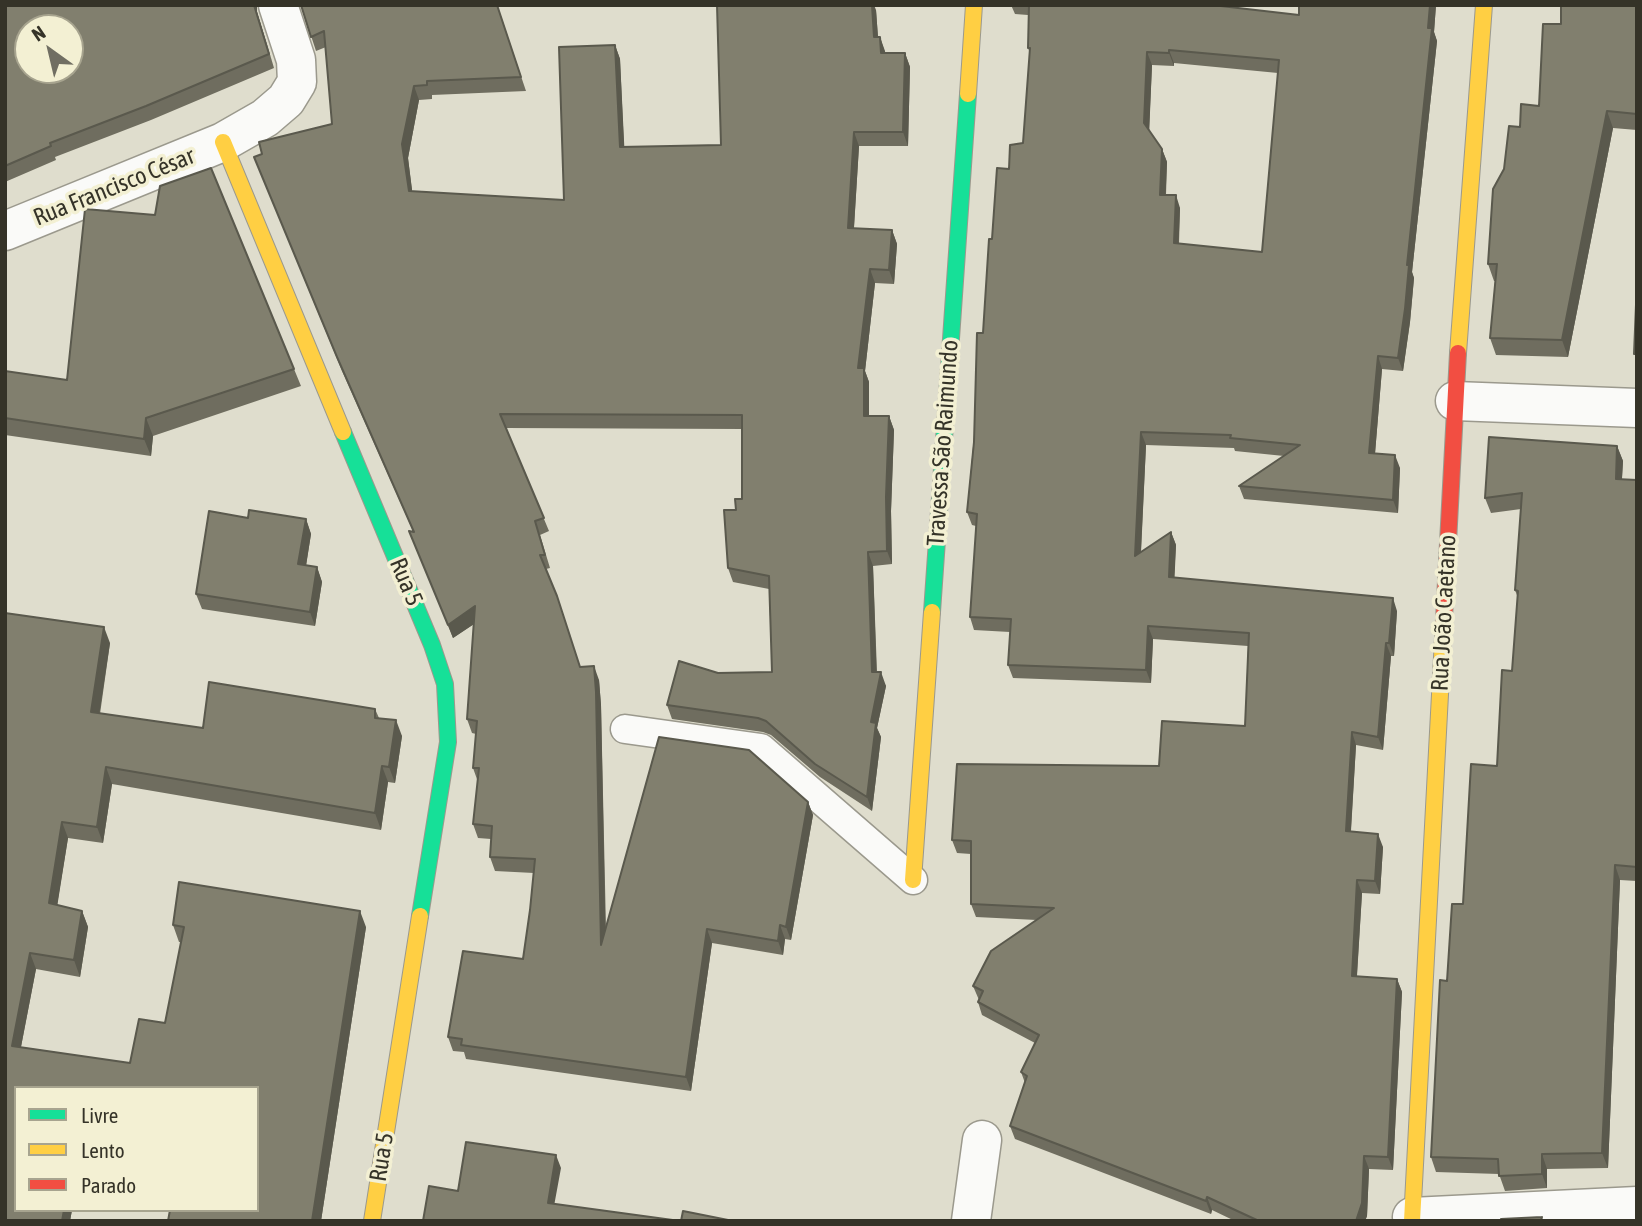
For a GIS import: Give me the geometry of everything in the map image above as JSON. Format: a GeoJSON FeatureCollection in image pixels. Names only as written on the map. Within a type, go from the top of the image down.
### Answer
{"type":"FeatureCollection","features":[{"type":"Feature","properties":{"kind":"street"},"geometry":{"type":"LineString","coordinates":[[223,142],[265,118],[286,100],[297,82],[296,60],[278,5]]}},
{"type":"Feature","properties":{"kind":"street","name":"Travessa São Raimundo"},"geometry":{"type":"LineString","coordinates":[[913,880],[974,5]]}},
{"type":"Feature","properties":{"kind":"street","name":"Rua João Caetano"},"geometry":{"type":"LineString","coordinates":[[1412,1219],[1455,401],[1484,5]]}},
{"type":"Feature","properties":{"kind":"street","name":"Rua Francisco César"},"geometry":{"type":"LineString","coordinates":[[5,231],[223,142]]}},
{"type":"Feature","properties":{"kind":"street","name":"Rua 5"},"geometry":{"type":"LineString","coordinates":[[223,142],[427,632],[445,684],[448,742],[372,1221]]}},
{"type":"Feature","properties":{"kind":"street"},"geometry":{"type":"LineString","coordinates":[[1455,401],[1637,408]]}},
{"type":"Feature","properties":{"kind":"street"},"geometry":{"type":"LineString","coordinates":[[971,1221],[982,1140]]}},
{"type":"Feature","properties":{"kind":"street"},"geometry":{"type":"LineString","coordinates":[[1412,1219],[1637,1206]]}},
{"type":"Feature","properties":{"kind":"lane"},"geometry":{"type":"LineString","coordinates":[[625,729],[761,748],[913,880]]}},
{"type":"Feature","properties":{"kind":"building"},"geometry":{"type":"Polygon","coordinates":[[[5,5],[254,5],[269,54],[50,143],[51,146],[5,166],[5,5]]]}},
{"type":"Feature","properties":{"kind":"building"},"geometry":{"type":"Polygon","coordinates":[[[301,5],[497,5],[521,77],[427,81],[427,85],[414,86],[402,144],[409,191],[564,200],[559,47],[615,45],[620,147],[721,145],[717,5],[872,5],[874,37],[880,37],[881,53],[905,53],[903,132],[854,132],[848,228],[892,230],[889,270],[870,269],[858,368],[864,368],[864,416],[889,416],[887,551],[868,552],[872,672],[881,672],[871,722],[876,723],[867,797],[815,764],[766,721],[667,705],[679,661],[718,673],[772,672],[769,576],[728,568],[724,510],[736,510],[735,499],[742,499],[742,415],[500,414],[544,518],[535,521],[545,555],[540,555],[557,596],[580,667],[594,666],[601,945],[659,737],[749,750],[808,802],[786,927],[780,925],[778,941],[707,929],[686,1077],[461,1045],[462,1039],[448,1037],[463,951],[523,959],[535,859],[490,857],[492,826],[473,824],[479,768],[473,768],[477,721],[467,719],[475,606],[448,625],[409,531],[414,532],[337,357],[254,157],[262,154],[259,142],[332,124],[324,31],[311,37],[301,5]]]}},
{"type":"Feature","properties":{"kind":"building"},"geometry":{"type":"Polygon","coordinates":[[[1029,5],[1212,5],[1299,15],[1299,5],[1430,5],[1428,28],[1432,28],[1407,265],[1405,309],[1398,358],[1378,356],[1369,453],[1395,455],[1393,500],[1239,486],[1300,445],[1230,438],[1231,435],[1141,432],[1135,556],[1171,532],[1169,577],[1393,598],[1389,643],[1386,643],[1378,737],[1352,732],[1346,831],[1378,834],[1375,881],[1357,880],[1352,976],[1397,979],[1388,1157],[1364,1156],[1362,1203],[1356,1221],[1259,1221],[1207,1197],[1206,1201],[1010,1126],[1027,1076],[1021,1072],[1039,1035],[978,1002],[983,991],[973,986],[991,951],[1054,908],[971,904],[971,841],[952,840],[957,764],[1159,766],[1162,721],[1245,726],[1249,633],[1148,626],[1146,670],[1008,665],[1011,619],[970,617],[977,514],[967,512],[974,442],[977,333],[983,333],[997,168],[1009,169],[1010,145],[1023,143],[1029,5]],[[1169,50],[1169,53],[1147,52],[1144,123],[1162,149],[1160,195],[1176,195],[1174,243],[1262,252],[1279,60],[1169,50]]]}},
{"type":"Feature","properties":{"kind":"building"},"geometry":{"type":"Polygon","coordinates":[[[1561,5],[1637,5],[1637,114],[1607,111],[1562,340],[1490,338],[1497,264],[1488,264],[1493,189],[1504,169],[1509,126],[1520,127],[1521,104],[1539,106],[1543,24],[1561,24],[1561,5]]]}},
{"type":"Feature","properties":{"kind":"building"},"geometry":{"type":"Polygon","coordinates":[[[211,168],[294,369],[146,418],[144,439],[5,418],[5,371],[67,380],[85,209],[155,215],[160,186],[211,168]]]}},
{"type":"Feature","properties":{"kind":"building"},"geometry":{"type":"Polygon","coordinates":[[[1637,280],[1637,354],[1634,354],[1637,280]]]}},
{"type":"Feature","properties":{"kind":"building"},"geometry":{"type":"Polygon","coordinates":[[[1489,437],[1617,446],[1616,479],[1637,480],[1637,867],[1615,865],[1602,1153],[1542,1154],[1542,1174],[1499,1176],[1498,1159],[1431,1157],[1440,980],[1447,981],[1452,904],[1463,904],[1471,764],[1497,766],[1502,670],[1512,671],[1522,493],[1485,498],[1489,437]]]}},
{"type":"Feature","properties":{"kind":"building"},"geometry":{"type":"Polygon","coordinates":[[[249,510],[306,519],[298,564],[317,567],[310,612],[196,594],[209,511],[248,518],[249,510]]]}},
{"type":"Feature","properties":{"kind":"building"},"geometry":{"type":"Polygon","coordinates":[[[5,613],[104,627],[91,712],[203,728],[209,682],[375,709],[375,718],[396,720],[389,767],[382,766],[375,813],[106,767],[97,827],[62,822],[49,903],[82,911],[74,960],[30,953],[12,1046],[130,1063],[139,1019],[165,1023],[184,927],[173,925],[179,882],[360,911],[312,1221],[168,1221],[170,1212],[259,1212],[259,1086],[14,1086],[14,1212],[64,1212],[62,1221],[5,1221],[5,613]]]}},
{"type":"Feature","properties":{"kind":"building"},"geometry":{"type":"Polygon","coordinates":[[[466,1142],[556,1155],[548,1203],[680,1221],[423,1221],[429,1186],[458,1191],[466,1142]]]}},
{"type":"Feature","properties":{"kind":"building"},"geometry":{"type":"Polygon","coordinates":[[[683,1211],[733,1221],[681,1221],[683,1211]]]}},
{"type":"Feature","properties":{"kind":"building"},"geometry":{"type":"Polygon","coordinates":[[[1542,1217],[1541,1221],[1501,1221],[1501,1219],[1542,1217]]]}},
{"type":"Feature","properties":{"kind":"traffic: fast"},"geometry":{"type":"LineString","coordinates":[[932,612],[968,94]]}},
{"type":"Feature","properties":{"kind":"traffic: fast"},"geometry":{"type":"LineString","coordinates":[[343,432],[432,645],[445,684],[448,742],[420,916]]}},
{"type":"Feature","properties":{"kind":"traffic: slow"},"geometry":{"type":"LineString","coordinates":[[968,94],[974,5]]}},
{"type":"Feature","properties":{"kind":"traffic: slow"},"geometry":{"type":"LineString","coordinates":[[1458,353],[1484,5]]}},
{"type":"Feature","properties":{"kind":"traffic: slow"},"geometry":{"type":"LineString","coordinates":[[223,142],[343,432]]}},
{"type":"Feature","properties":{"kind":"traffic: slow"},"geometry":{"type":"LineString","coordinates":[[913,880],[932,612]]}},
{"type":"Feature","properties":{"kind":"traffic: slow"},"geometry":{"type":"LineString","coordinates":[[1412,1221],[1443,638]]}},
{"type":"Feature","properties":{"kind":"traffic: slow"},"geometry":{"type":"LineString","coordinates":[[372,1221],[420,916]]}},
{"type":"Feature","properties":{"kind":"traffic: jam"},"geometry":{"type":"LineString","coordinates":[[1443,638],[1458,353]]}}]}
